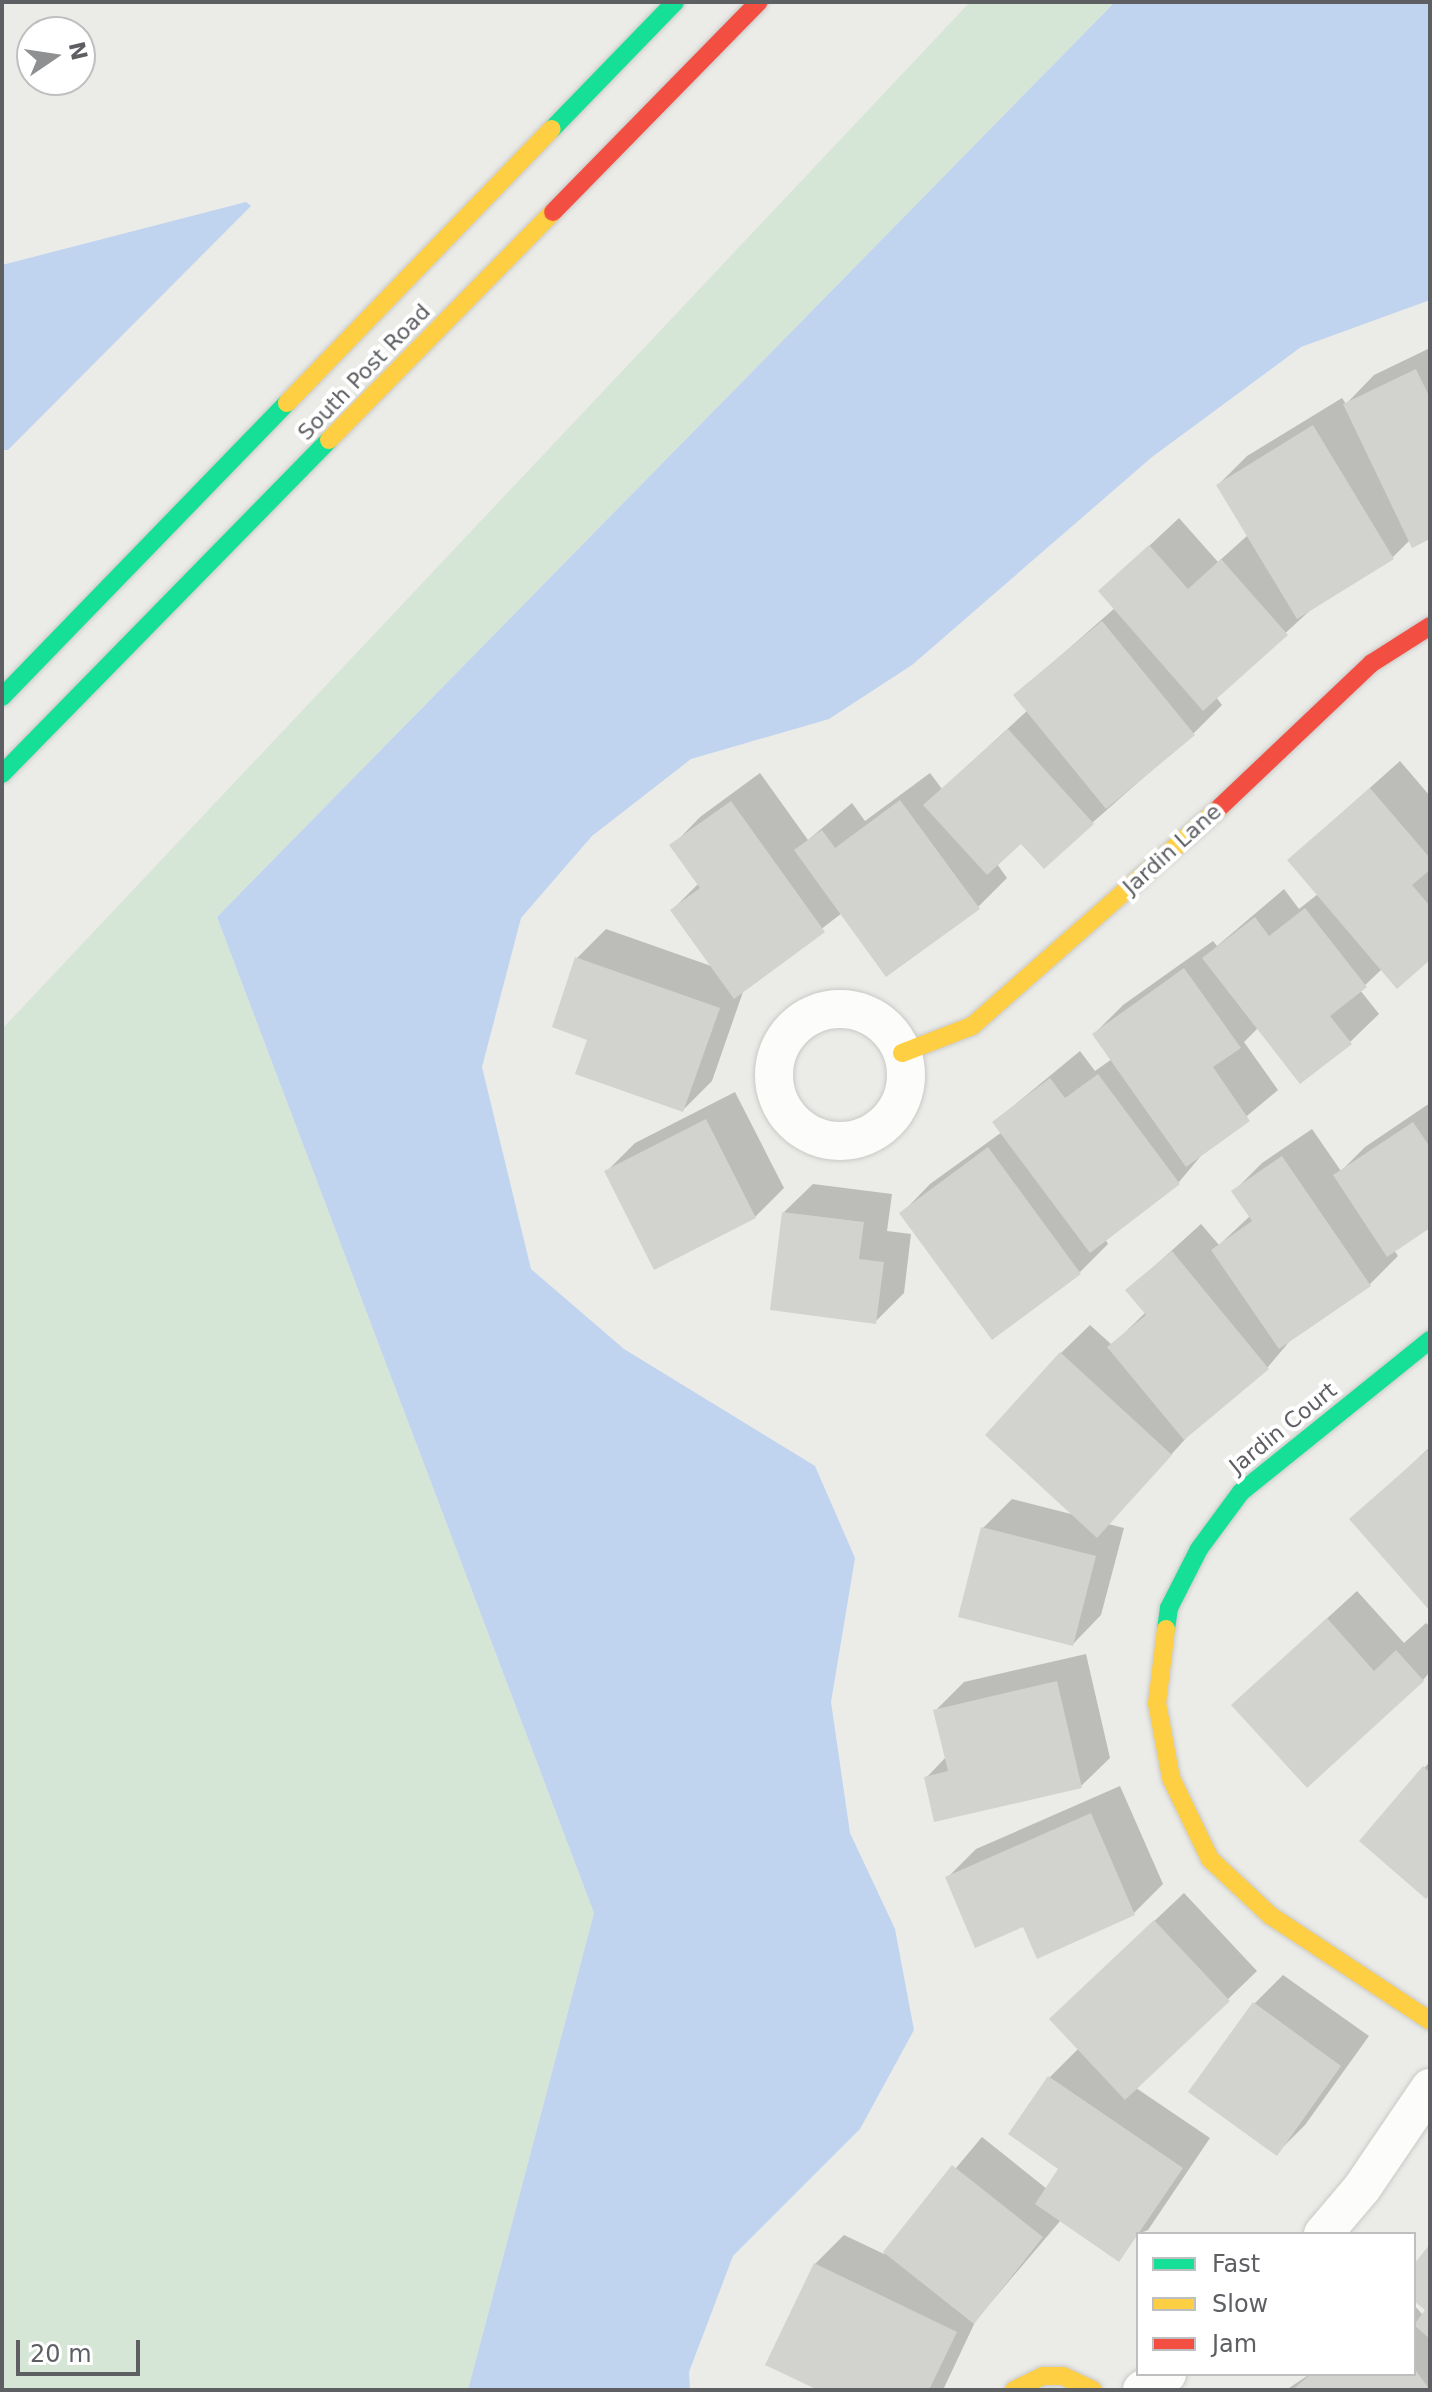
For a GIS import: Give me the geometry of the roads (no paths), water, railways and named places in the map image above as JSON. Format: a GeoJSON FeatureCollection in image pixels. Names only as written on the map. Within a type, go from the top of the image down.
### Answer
{"type":"FeatureCollection","features":[{"type":"Feature","properties":{"kind":"street","name":"South Post Road"},"geometry":{"type":"LineString","coordinates":[[2,697],[675,2]]}},
{"type":"Feature","properties":{"kind":"street","name":"South Post Road"},"geometry":{"type":"LineString","coordinates":[[2,774],[759,2]]}},
{"type":"Feature","properties":{"kind":"street","name":"Jardin Lane"},"geometry":{"type":"LineString","coordinates":[[902,1053],[972,1026],[1198,828],[1372,663],[1430,626]]}},
{"type":"Feature","properties":{"kind":"street","name":"Jardin Court"},"geometry":{"type":"LineString","coordinates":[[1430,1340],[1241,1492],[1199,1549],[1169,1608],[1157,1703],[1171,1778],[1210,1859],[1271,1916],[1430,2021]]}},
{"type":"Feature","properties":{"kind":"street"},"geometry":{"type":"LineString","coordinates":[[1325,2232],[1362,2188],[1430,2088]]}},
{"type":"Feature","properties":{"kind":"street"},"geometry":{"type":"LineString","coordinates":[[1014,2390],[1043,2376],[1063,2376],[1093,2390]]}},
{"type":"Feature","properties":{"kind":"street"},"geometry":{"type":"LineString","coordinates":[[1142,2390],[1164,2376]]}},
{"type":"Feature","properties":{"kind":"water"},"geometry":{"type":"Polygon","coordinates":[[[1115,2],[1430,2],[1430,300],[1301,347],[1152,457],[912,665],[829,719],[691,759],[592,836],[521,918],[482,1067],[531,1269],[624,1349],[815,1466],[855,1558],[831,1702],[850,1833],[895,1929],[914,2030],[860,2129],[733,2256],[689,2372],[690,2390],[468,2390],[594,1913],[217,917],[1115,2]]]}},
{"type":"Feature","properties":{"kind":"water"},"geometry":{"type":"Polygon","coordinates":[[[246,202],[251,206],[8,450],[2,450],[2,265],[246,202]]]}}]}
